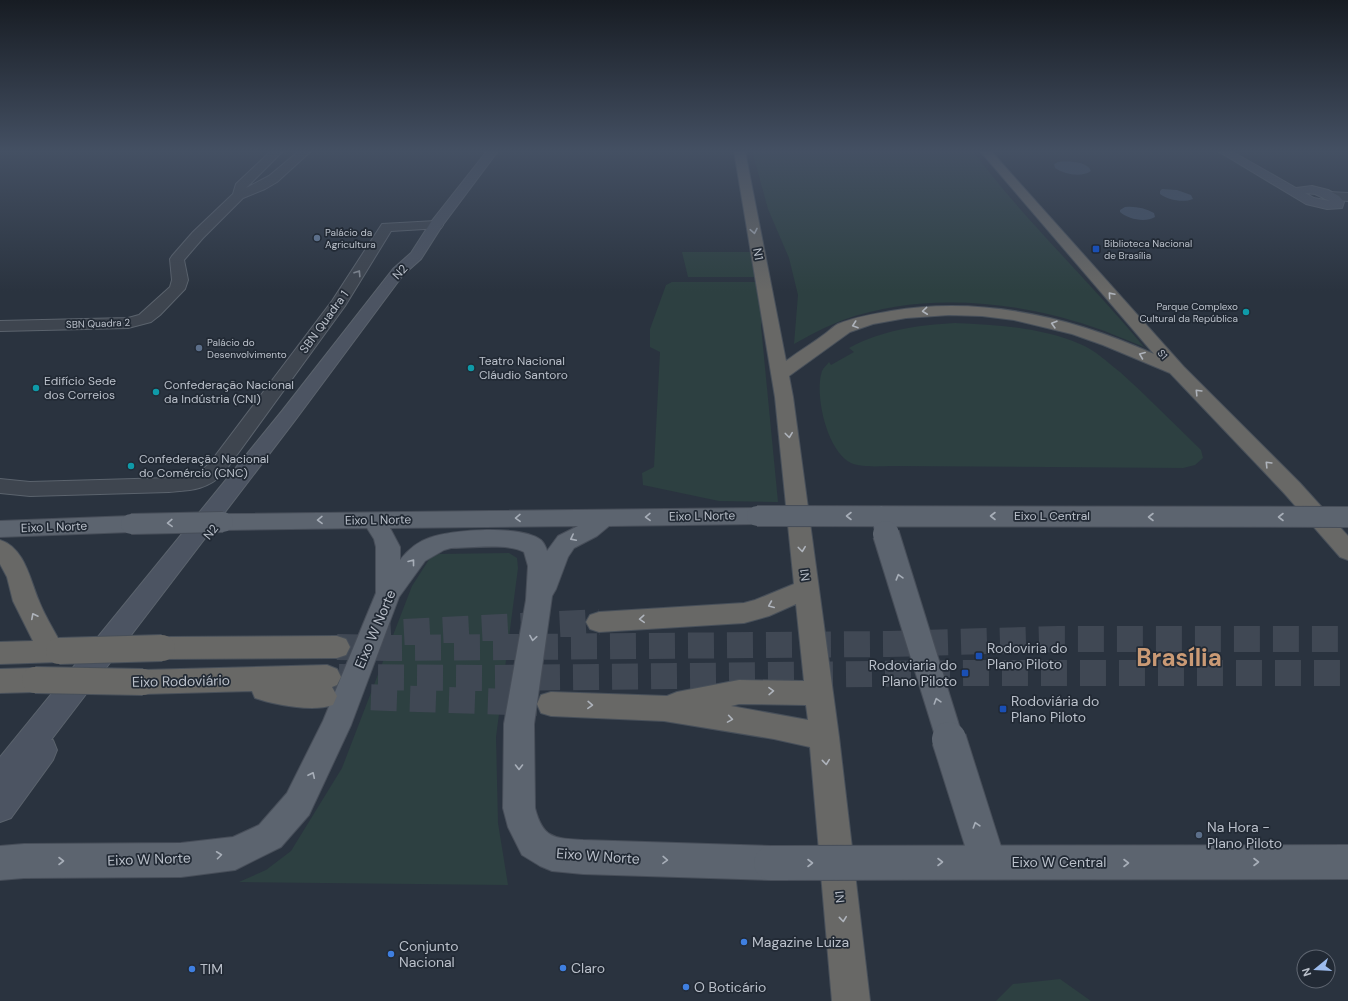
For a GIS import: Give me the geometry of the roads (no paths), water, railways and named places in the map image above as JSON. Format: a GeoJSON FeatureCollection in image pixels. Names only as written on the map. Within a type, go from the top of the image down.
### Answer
{"type":"FeatureCollection","features":[{"type":"Feature","properties":{"kind":"highway","name":"N1"},"geometry":{"type":"LineString","coordinates":[[748,198],[784,397],[824,737],[851,1001]]}},
{"type":"Feature","properties":{"kind":"highway","name":"S1"},"geometry":{"type":"LineString","coordinates":[[1026,198],[1178,371],[1292,488],[1348,551]]}},
{"type":"Feature","properties":{"kind":"highway"},"geometry":{"type":"LineString","coordinates":[[780,374],[819,344],[842,329],[868,320],[931,310],[984,311],[1039,319],[1091,334],[1178,371]]}},
{"type":"Feature","properties":{"kind":"highway"},"geometry":{"type":"LineString","coordinates":[[0,549],[10,560],[20,577],[26,601],[55,651]]}},
{"type":"Feature","properties":{"kind":"highway"},"geometry":{"type":"LineString","coordinates":[[599,622],[744,613],[760,609],[806,589]]}},
{"type":"Feature","properties":{"kind":"highway"},"geometry":{"type":"LineString","coordinates":[[0,653],[209,648],[340,641]]}},
{"type":"Feature","properties":{"kind":"highway"},"geometry":{"type":"LineString","coordinates":[[0,695],[31,680]]}},
{"type":"Feature","properties":{"kind":"highway","name":"Eixo Rodoviário"},"geometry":{"type":"LineString","coordinates":[[0,681],[31,680],[142,682],[218,680],[280,692],[325,686]]}},
{"type":"Feature","properties":{"kind":"highway"},"geometry":{"type":"LineString","coordinates":[[664,708],[739,692],[819,693]]}},
{"type":"Feature","properties":{"kind":"highway"},"geometry":{"type":"LineString","coordinates":[[551,704],[664,708],[774,726],[824,737]]}},
{"type":"Feature","properties":{"kind":"main road","name":"N2"},"geometry":{"type":"LineString","coordinates":[[0,807],[145,614],[302,418],[411,275],[410,272],[416,256],[436,224],[457,198]]}},
{"type":"Feature","properties":{"kind":"main road"},"geometry":{"type":"LineString","coordinates":[[1304,198],[1337,202]]}},
{"type":"Feature","properties":{"kind":"main road","name":"N2"},"geometry":{"type":"LineString","coordinates":[[0,781],[331,361],[398,272],[416,256]]}},
{"type":"Feature","properties":{"kind":"main road"},"geometry":{"type":"LineString","coordinates":[[352,334],[361,328],[373,313],[383,310]]}},
{"type":"Feature","properties":{"kind":"main road"},"geometry":{"type":"LineString","coordinates":[[302,418],[300,410],[331,367],[331,361]]}},
{"type":"Feature","properties":{"kind":"main road","name":"Eixo L Central"},"geometry":{"type":"LineString","coordinates":[[757,516],[1348,517]]}},
{"type":"Feature","properties":{"kind":"main road","name":"Eixo L Norte"},"geometry":{"type":"LineString","coordinates":[[0,529],[223,522],[757,516]]}},
{"type":"Feature","properties":{"kind":"main road"},"geometry":{"type":"LineString","coordinates":[[881,516],[908,610],[988,862]]}},
{"type":"Feature","properties":{"kind":"main road"},"geometry":{"type":"LineString","coordinates":[[539,600],[557,554],[566,542],[589,530],[605,518]]}},
{"type":"Feature","properties":{"kind":"main road"},"geometry":{"type":"LineString","coordinates":[[373,520],[385,538],[388,547],[388,593]]}},
{"type":"Feature","properties":{"kind":"main road","name":"Eixo W Norte"},"geometry":{"type":"LineString","coordinates":[[11,862],[181,860],[235,853],[270,836],[298,804],[336,725],[388,593],[417,555],[436,544],[451,540],[505,539],[524,542],[534,547],[540,566],[539,600],[520,724],[519,808],[524,827],[534,843],[552,854],[583,857],[771,863]]}},
{"type":"Feature","properties":{"kind":"main road","name":"Eixo W Central"},"geometry":{"type":"LineString","coordinates":[[771,863],[1348,862]]}},
{"type":"Feature","properties":{"kind":"street","name":"SBN Quadra 2"},"geometry":{"type":"LineString","coordinates":[[0,326],[128,322],[145,319],[177,289],[180,280],[177,259],[198,234],[236,198]]}},
{"type":"Feature","properties":{"kind":"street","name":"SBN Quadra 1"},"geometry":{"type":"LineString","coordinates":[[0,486],[30,489],[154,486],[192,483],[205,479],[216,469],[243,434],[329,317],[387,227],[436,224]]}},
{"type":"Feature","properties":{"kind":"water"},"geometry":{"type":"Polygon","coordinates":[[[1168,198],[1192,198],[1193,199],[1180,201],[1168,198]]]}},
{"type":"Feature","properties":{"kind":"water"},"geometry":{"type":"Polygon","coordinates":[[[1125,207],[1136,207],[1147,210],[1154,213],[1155,217],[1146,220],[1132,218],[1120,212],[1120,210],[1125,207]]]}},
{"type":"Feature","properties":{"kind":"tunnel"},"geometry":{"type":"LineString","coordinates":[[365,634],[599,622]]}},
{"type":"Feature","properties":{"kind":"tunnel"},"geometry":{"type":"LineString","coordinates":[[337,647],[388,648],[888,644],[1059,639],[1348,639]]}},
{"type":"Feature","properties":{"kind":"tunnel"},"geometry":{"type":"LineString","coordinates":[[339,677],[494,678],[965,673],[1348,673]]}},
{"type":"Feature","properties":{"kind":"tunnel"},"geometry":{"type":"LineString","coordinates":[[332,696],[537,703]]}},
{"type":"Feature","properties":{"kind":"place","name":"Palácio da Agricultura"},"geometry":{"type":"Point","coordinates":[317,238]}},
{"type":"Feature","properties":{"kind":"place","name":"Biblioteca Nacional de Brasília"},"geometry":{"type":"Point","coordinates":[1096,249]}},
{"type":"Feature","properties":{"kind":"place","name":"Parque Complexo Cultural da República"},"geometry":{"type":"Point","coordinates":[1246,312]}},
{"type":"Feature","properties":{"kind":"place","name":"Palácio do Desenvolvimento"},"geometry":{"type":"Point","coordinates":[199,348]}},
{"type":"Feature","properties":{"kind":"place","name":"Teatro Nacional Cláudio Santoro"},"geometry":{"type":"Point","coordinates":[471,368]}},
{"type":"Feature","properties":{"kind":"place","name":"Edifício Sede dos Correios"},"geometry":{"type":"Point","coordinates":[36,388]}},
{"type":"Feature","properties":{"kind":"place","name":"Confederação Nacional da Indústria (CNI)"},"geometry":{"type":"Point","coordinates":[156,392]}},
{"type":"Feature","properties":{"kind":"place","name":"Confederação Nacional do Comércio (CNC)"},"geometry":{"type":"Point","coordinates":[131,466]}},
{"type":"Feature","properties":{"kind":"place","name":"Rodoviria do Plano Piloto"},"geometry":{"type":"Point","coordinates":[979,656]}},
{"type":"Feature","properties":{"kind":"place","name":"Rodoviaria do Plano Piloto"},"geometry":{"type":"Point","coordinates":[965,673]}},
{"type":"Feature","properties":{"kind":"place","name":"Rodoviária do Plano Piloto"},"geometry":{"type":"Point","coordinates":[1003,709]}},
{"type":"Feature","properties":{"kind":"place","name":"Na Hora - Plano Piloto"},"geometry":{"type":"Point","coordinates":[1199,835]}},
{"type":"Feature","properties":{"kind":"place","name":"Magazine Luiza"},"geometry":{"type":"Point","coordinates":[744,942]}},
{"type":"Feature","properties":{"kind":"place","name":"Conjunto Nacional"},"geometry":{"type":"Point","coordinates":[391,954]}},
{"type":"Feature","properties":{"kind":"place","name":"Claro"},"geometry":{"type":"Point","coordinates":[563,968]}},
{"type":"Feature","properties":{"kind":"place","name":"TIM"},"geometry":{"type":"Point","coordinates":[192,969]}},
{"type":"Feature","properties":{"kind":"place","name":"O Boticário"},"geometry":{"type":"Point","coordinates":[686,987]}},
{"type":"Feature","properties":{"kind":"district","name":"Brasília"},"geometry":{"type":"Point","coordinates":[1179,658]}}]}
